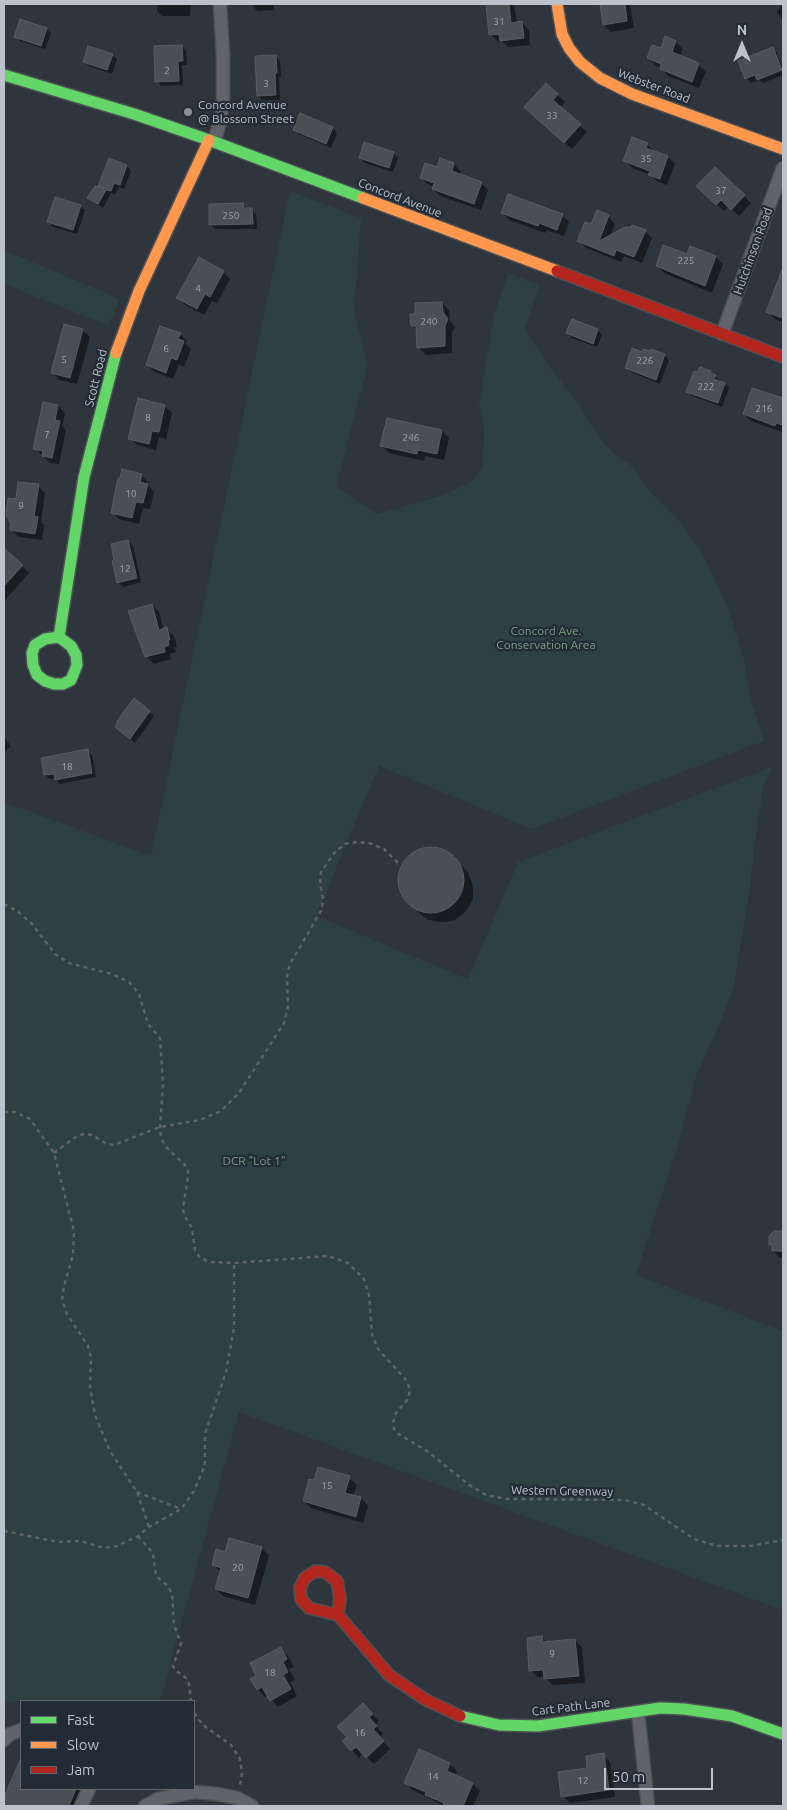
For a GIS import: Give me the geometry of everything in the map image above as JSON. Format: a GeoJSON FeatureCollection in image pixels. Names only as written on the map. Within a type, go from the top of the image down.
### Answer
{"type":"FeatureCollection","features":[{"type":"Feature","properties":{"kind":"street"},"geometry":{"type":"LineString","coordinates":[[211,141],[220,122],[223,100],[220,4]]}},
{"type":"Feature","properties":{"kind":"street","name":"Webster Road"},"geometry":{"type":"LineString","coordinates":[[557,4],[562,34],[569,48],[580,62],[600,78],[632,94],[783,149]]}},
{"type":"Feature","properties":{"kind":"street","name":"Concord Avenue"},"geometry":{"type":"LineString","coordinates":[[4,75],[134,114],[211,141],[783,357]]}},
{"type":"Feature","properties":{"kind":"street","name":"Scott Road"},"geometry":{"type":"LineString","coordinates":[[59,637],[84,477],[118,344],[139,291],[211,141]]}},
{"type":"Feature","properties":{"kind":"street","name":"Hutchinson Road"},"geometry":{"type":"LineString","coordinates":[[722,334],[783,168]]}},
{"type":"Feature","properties":{"kind":"street"},"geometry":{"type":"LineString","coordinates":[[59,637],[71,646],[76,655],[77,665],[71,680],[63,684],[54,684],[45,681],[37,675],[33,665],[32,653],[35,645],[45,639],[59,637]]}},
{"type":"Feature","properties":{"kind":"street","name":"Cart Path Lane"},"geometry":{"type":"LineString","coordinates":[[338,1615],[389,1675],[426,1700],[463,1717],[499,1725],[538,1726],[660,1708],[707,1711],[732,1716],[783,1734]]}},
{"type":"Feature","properties":{"kind":"street"},"geometry":{"type":"LineString","coordinates":[[638,1712],[648,1806]]}},
{"type":"Feature","properties":{"kind":"street"},"geometry":{"type":"LineString","coordinates":[[4,1740],[10,1734],[20,1730]]}},
{"type":"Feature","properties":{"kind":"street"},"geometry":{"type":"LineString","coordinates":[[81,1806],[88,1790]]}},
{"type":"Feature","properties":{"kind":"street"},"geometry":{"type":"LineString","coordinates":[[146,1806],[158,1799],[195,1792],[237,1798],[252,1806]]}},
{"type":"Feature","properties":{"kind":"path"},"geometry":{"type":"LineString","coordinates":[[54,1153],[77,1136],[84,1134],[92,1135],[114,1146],[160,1127],[200,1120],[221,1110],[239,1093],[284,1023],[288,1007],[287,976],[290,964],[322,909],[321,872],[335,852],[345,844],[369,843],[384,849],[398,863]]}},
{"type":"Feature","properties":{"kind":"path"},"geometry":{"type":"LineString","coordinates":[[4,904],[17,911],[32,924],[55,954],[70,963],[112,974],[129,982],[139,994],[148,1024],[160,1038],[162,1084],[160,1127]]}},
{"type":"Feature","properties":{"kind":"path"},"geometry":{"type":"LineString","coordinates":[[4,1112],[15,1112],[30,1119],[54,1153],[74,1231],[73,1255],[62,1300],[67,1314],[88,1346],[91,1358],[90,1387],[96,1415],[110,1451],[137,1492],[149,1527]]}},
{"type":"Feature","properties":{"kind":"path","name":"Western Greenway"},"geometry":{"type":"LineString","coordinates":[[160,1127],[161,1138],[165,1146],[188,1170],[183,1208],[184,1215],[192,1228],[195,1250],[200,1258],[210,1262],[234,1263],[328,1256],[348,1263],[364,1279],[369,1295],[372,1335],[378,1349],[407,1381],[410,1390],[408,1399],[396,1413],[394,1429],[397,1433],[427,1451],[468,1484],[486,1495],[507,1499],[625,1500],[644,1505],[694,1539],[717,1546],[750,1546],[783,1540]]}},
{"type":"Feature","properties":{"kind":"path"},"geometry":{"type":"LineString","coordinates":[[4,1531],[58,1542],[80,1541],[104,1548],[117,1546],[138,1536],[149,1527],[181,1509],[194,1491],[205,1465],[205,1434],[226,1372],[234,1328],[234,1263]]}},
{"type":"Feature","properties":{"kind":"path"},"geometry":{"type":"LineString","coordinates":[[137,1492],[181,1509]]}},
{"type":"Feature","properties":{"kind":"path"},"geometry":{"type":"LineString","coordinates":[[138,1536],[153,1553],[156,1576],[168,1586],[172,1594],[174,1625],[181,1643],[173,1666],[175,1670],[186,1678],[189,1684],[191,1700]]}},
{"type":"Feature","properties":{"kind":"path"},"geometry":{"type":"LineString","coordinates":[[195,1714],[203,1725],[231,1745],[240,1758],[242,1773],[237,1798]]}},
{"type":"Feature","properties":{"kind":"green space","name":"DCR \"Lot 1\""},"geometry":{"type":"Polygon","coordinates":[[[290,191],[361,218],[354,311],[368,365],[336,486],[377,514],[441,496],[472,481],[483,466],[484,430],[479,405],[494,316],[508,273],[539,285],[525,329],[549,366],[581,407],[604,443],[620,459],[629,463],[651,493],[679,521],[701,551],[727,605],[744,660],[752,703],[764,741],[532,829],[379,766],[316,916],[468,979],[518,862],[772,767],[763,788],[750,888],[734,986],[721,1021],[696,1076],[678,1145],[636,1275],[783,1331],[783,1610],[239,1412],[160,1700],[20,1700],[4,1703],[4,802],[151,856],[290,191]]]}},
{"type":"Feature","properties":{"kind":"green space"},"geometry":{"type":"Polygon","coordinates":[[[4,250],[120,299],[109,326],[4,284],[4,250]]]}},
{"type":"Feature","properties":{"kind":"building"},"geometry":{"type":"Polygon","coordinates":[[[486,4],[509,4],[511,23],[522,21],[524,38],[500,41],[499,34],[489,35],[486,4]]]}},
{"type":"Feature","properties":{"kind":"building"},"geometry":{"type":"Polygon","coordinates":[[[600,4],[625,4],[627,21],[603,25],[600,4]]]}},
{"type":"Feature","properties":{"kind":"building"},"geometry":{"type":"Polygon","coordinates":[[[20,19],[47,28],[41,46],[14,37],[20,19]]]}},
{"type":"Feature","properties":{"kind":"building"},"geometry":{"type":"Polygon","coordinates":[[[665,36],[676,41],[672,52],[699,63],[692,82],[660,69],[661,64],[647,58],[652,45],[661,48],[665,36]]]}},
{"type":"Feature","properties":{"kind":"building"},"geometry":{"type":"Polygon","coordinates":[[[182,45],[183,61],[178,61],[179,81],[155,82],[154,46],[182,45]]]}},
{"type":"Feature","properties":{"kind":"building"},"geometry":{"type":"Polygon","coordinates":[[[88,46],[113,54],[107,70],[83,62],[88,46]]]}},
{"type":"Feature","properties":{"kind":"building"},"geometry":{"type":"Polygon","coordinates":[[[773,47],[782,70],[757,80],[755,75],[745,79],[738,61],[773,47]]]}},
{"type":"Feature","properties":{"kind":"building"},"geometry":{"type":"Polygon","coordinates":[[[276,55],[276,95],[257,96],[255,56],[276,55]]]}},
{"type":"Feature","properties":{"kind":"building"},"geometry":{"type":"Polygon","coordinates":[[[546,83],[558,94],[553,100],[581,124],[564,143],[524,107],[546,83]]]}},
{"type":"Feature","properties":{"kind":"building"},"geometry":{"type":"Polygon","coordinates":[[[300,113],[333,127],[326,144],[293,130],[300,113]]]}},
{"type":"Feature","properties":{"kind":"building"},"geometry":{"type":"Polygon","coordinates":[[[632,137],[648,143],[646,148],[668,156],[660,179],[648,175],[650,171],[623,161],[632,137]]]}},
{"type":"Feature","properties":{"kind":"building"},"geometry":{"type":"Polygon","coordinates":[[[364,142],[394,152],[389,168],[359,158],[364,142]]]}},
{"type":"Feature","properties":{"kind":"building"},"geometry":{"type":"Polygon","coordinates":[[[109,158],[127,165],[120,185],[114,183],[111,191],[106,190],[98,204],[87,198],[95,186],[106,189],[98,186],[109,158]]]}},
{"type":"Feature","properties":{"kind":"building"},"geometry":{"type":"Polygon","coordinates":[[[440,158],[454,163],[452,171],[482,182],[474,204],[432,189],[434,183],[420,178],[425,163],[437,167],[440,158]]]}},
{"type":"Feature","properties":{"kind":"building"},"geometry":{"type":"Polygon","coordinates":[[[715,167],[745,195],[731,210],[721,200],[716,205],[696,186],[715,167]]]}},
{"type":"Feature","properties":{"kind":"building"},"geometry":{"type":"Polygon","coordinates":[[[508,194],[563,214],[557,230],[539,223],[538,226],[501,213],[508,194]]]}},
{"type":"Feature","properties":{"kind":"building"},"geometry":{"type":"Polygon","coordinates":[[[55,197],[81,205],[73,230],[47,222],[55,197]]]}},
{"type":"Feature","properties":{"kind":"building"},"geometry":{"type":"Polygon","coordinates":[[[243,203],[244,208],[252,208],[253,224],[209,225],[209,204],[243,203]]]}},
{"type":"Feature","properties":{"kind":"building"},"geometry":{"type":"Polygon","coordinates":[[[597,210],[609,215],[599,241],[632,225],[646,230],[634,257],[616,250],[614,256],[577,241],[585,222],[591,224],[597,210]]]}},
{"type":"Feature","properties":{"kind":"building"},"geometry":{"type":"Polygon","coordinates":[[[663,245],[687,254],[690,246],[716,256],[705,286],[656,266],[663,245]]]}},
{"type":"Feature","properties":{"kind":"building"},"geometry":{"type":"Polygon","coordinates":[[[199,257],[224,271],[210,297],[205,294],[197,309],[176,298],[199,257]]]}},
{"type":"Feature","properties":{"kind":"building"},"geometry":{"type":"Polygon","coordinates":[[[783,270],[783,318],[766,312],[783,270]]]}},
{"type":"Feature","properties":{"kind":"building"},"geometry":{"type":"Polygon","coordinates":[[[442,302],[443,312],[448,319],[445,326],[445,346],[417,348],[416,326],[411,326],[410,314],[415,314],[415,303],[442,302]]]}},
{"type":"Feature","properties":{"kind":"building"},"geometry":{"type":"Polygon","coordinates":[[[572,319],[598,329],[593,344],[566,333],[572,319]]]}},
{"type":"Feature","properties":{"kind":"building"},"geometry":{"type":"Polygon","coordinates":[[[64,324],[83,329],[70,378],[51,373],[64,324]]]}},
{"type":"Feature","properties":{"kind":"building"},"geometry":{"type":"Polygon","coordinates":[[[160,326],[181,333],[178,339],[184,341],[177,360],[171,358],[166,373],[146,365],[160,326]]]}},
{"type":"Feature","properties":{"kind":"building"},"geometry":{"type":"Polygon","coordinates":[[[632,348],[642,352],[643,349],[650,351],[651,349],[665,354],[656,380],[625,368],[632,348]]]}},
{"type":"Feature","properties":{"kind":"building"},"geometry":{"type":"Polygon","coordinates":[[[700,367],[716,375],[714,379],[725,383],[718,403],[686,392],[694,371],[698,372],[700,367]]]}},
{"type":"Feature","properties":{"kind":"building"},"geometry":{"type":"Polygon","coordinates":[[[752,388],[783,398],[783,425],[776,423],[775,426],[743,414],[752,388]]]}},
{"type":"Feature","properties":{"kind":"building"},"geometry":{"type":"Polygon","coordinates":[[[138,398],[165,405],[159,432],[152,431],[149,444],[128,439],[138,398]]]}},
{"type":"Feature","properties":{"kind":"building"},"geometry":{"type":"Polygon","coordinates":[[[43,402],[58,405],[55,420],[60,421],[52,458],[42,456],[43,451],[33,449],[43,402]]]}},
{"type":"Feature","properties":{"kind":"building"},"geometry":{"type":"Polygon","coordinates":[[[387,418],[442,430],[437,454],[418,450],[417,454],[380,446],[387,418]]]}},
{"type":"Feature","properties":{"kind":"building"},"geometry":{"type":"Polygon","coordinates":[[[122,469],[142,474],[140,482],[148,484],[143,503],[136,502],[132,518],[111,513],[118,478],[120,478],[122,469]]]}},
{"type":"Feature","properties":{"kind":"building"},"geometry":{"type":"Polygon","coordinates":[[[18,482],[39,484],[34,516],[38,517],[35,534],[10,530],[11,524],[6,515],[8,498],[16,499],[18,482]]]}},
{"type":"Feature","properties":{"kind":"building"},"geometry":{"type":"Polygon","coordinates":[[[128,540],[137,578],[117,583],[112,561],[114,560],[111,544],[128,540]]]}},
{"type":"Feature","properties":{"kind":"building"},"geometry":{"type":"Polygon","coordinates":[[[4,548],[23,565],[4,586],[4,548]]]}},
{"type":"Feature","properties":{"kind":"building"},"geometry":{"type":"Polygon","coordinates":[[[152,604],[159,630],[167,627],[170,640],[168,640],[169,645],[164,647],[165,652],[145,657],[128,611],[152,604]]]}},
{"type":"Feature","properties":{"kind":"building"},"geometry":{"type":"Polygon","coordinates":[[[134,698],[150,711],[130,739],[115,727],[117,721],[134,698]]]}},
{"type":"Feature","properties":{"kind":"building"},"geometry":{"type":"Polygon","coordinates":[[[88,749],[92,773],[55,780],[54,774],[44,775],[41,758],[88,749]]]}},
{"type":"Feature","properties":{"kind":"building"},"geometry":{"type":"Polygon","coordinates":[[[431,847],[444,850],[454,857],[461,867],[464,880],[461,893],[454,903],[444,910],[431,913],[418,910],[408,903],[401,893],[398,880],[401,867],[408,857],[418,850],[431,847]]]}},
{"type":"Feature","properties":{"kind":"building"},"geometry":{"type":"Polygon","coordinates":[[[774,1231],[783,1231],[783,1251],[772,1251],[772,1245],[769,1245],[769,1236],[774,1231]]]}},
{"type":"Feature","properties":{"kind":"building"},"geometry":{"type":"Polygon","coordinates":[[[318,1467],[350,1476],[345,1493],[361,1497],[356,1517],[303,1501],[309,1479],[314,1480],[318,1467]]]}},
{"type":"Feature","properties":{"kind":"building"},"geometry":{"type":"Polygon","coordinates":[[[229,1538],[262,1547],[248,1598],[215,1589],[221,1568],[212,1565],[216,1549],[225,1552],[229,1538]]]}},
{"type":"Feature","properties":{"kind":"building"},"geometry":{"type":"Polygon","coordinates":[[[542,1636],[543,1642],[575,1639],[579,1676],[544,1679],[543,1670],[529,1671],[527,1638],[542,1636]]]}},
{"type":"Feature","properties":{"kind":"building"},"geometry":{"type":"Polygon","coordinates":[[[281,1647],[287,1659],[283,1662],[288,1672],[283,1675],[291,1689],[270,1701],[262,1687],[257,1690],[250,1679],[256,1676],[250,1663],[281,1647]]]}},
{"type":"Feature","properties":{"kind":"building"},"geometry":{"type":"Polygon","coordinates":[[[363,1703],[373,1714],[369,1717],[377,1726],[373,1729],[384,1741],[366,1758],[356,1747],[351,1751],[342,1741],[347,1737],[337,1727],[363,1703]]]}},
{"type":"Feature","properties":{"kind":"building"},"geometry":{"type":"Polygon","coordinates":[[[419,1749],[450,1763],[447,1771],[473,1783],[463,1806],[443,1806],[444,1803],[425,1795],[426,1792],[404,1783],[419,1749]]]}},
{"type":"Feature","properties":{"kind":"building"},"geometry":{"type":"Polygon","coordinates":[[[604,1753],[609,1790],[561,1797],[558,1772],[587,1768],[586,1756],[604,1753]]]}},
{"type":"Feature","properties":{"kind":"building"},"geometry":{"type":"Polygon","coordinates":[[[20,1760],[20,1790],[76,1790],[69,1806],[4,1806],[4,1797],[20,1760]]]}},
{"type":"Feature","properties":{"kind":"traffic: fast"},"geometry":{"type":"LineString","coordinates":[[4,75],[134,114],[363,198]]}},
{"type":"Feature","properties":{"kind":"traffic: fast"},"geometry":{"type":"LineString","coordinates":[[59,637],[71,646],[76,655],[77,665],[71,680],[63,684],[54,684],[45,681],[37,675],[33,665],[32,653],[35,645],[45,639],[59,637],[84,477],[116,353]]}},
{"type":"Feature","properties":{"kind":"traffic: fast"},"geometry":{"type":"LineString","coordinates":[[460,1716],[499,1725],[538,1726],[660,1708],[684,1709],[732,1716],[783,1734]]}},
{"type":"Feature","properties":{"kind":"traffic: slow"},"geometry":{"type":"LineString","coordinates":[[557,4],[562,34],[569,48],[580,62],[600,78],[632,94],[783,149]]}},
{"type":"Feature","properties":{"kind":"traffic: slow"},"geometry":{"type":"LineString","coordinates":[[116,353],[139,291],[209,140]]}},
{"type":"Feature","properties":{"kind":"traffic: slow"},"geometry":{"type":"LineString","coordinates":[[363,198],[557,271]]}},
{"type":"Feature","properties":{"kind":"traffic: jam"},"geometry":{"type":"LineString","coordinates":[[557,271],[783,357]]}},
{"type":"Feature","properties":{"kind":"traffic: jam"},"geometry":{"type":"LineString","coordinates":[[338,1615],[340,1598],[337,1581],[325,1572],[315,1571],[305,1578],[300,1588],[301,1599],[309,1608],[338,1615],[389,1675],[426,1700],[460,1716]]}},
{"type":"Feature","properties":{"kind":"place","name":"Concord Avenue @ Blossom Street"},"geometry":{"type":"Point","coordinates":[188,112]}},
{"type":"Feature","properties":{"kind":"park label","name":"Concord Ave. Conservation Area"},"geometry":{"type":"Point","coordinates":[546,638]}}]}
